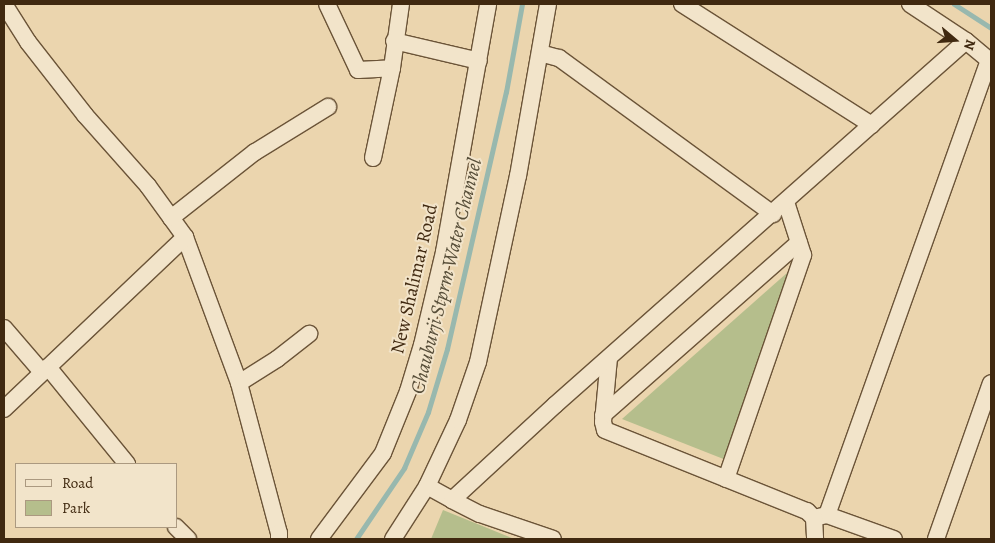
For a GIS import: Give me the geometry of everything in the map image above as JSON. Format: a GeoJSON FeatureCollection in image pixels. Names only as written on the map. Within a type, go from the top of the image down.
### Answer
{"type":"FeatureCollection","features":[{"type":"Feature","properties":{"kind":"street"},"geometry":{"type":"LineString","coordinates":[[4,4],[28,42],[86,115],[148,186],[185,237],[239,383],[279,539]]}},
{"type":"Feature","properties":{"kind":"street"},"geometry":{"type":"LineString","coordinates":[[327,4],[358,70],[392,68]]}},
{"type":"Feature","properties":{"kind":"street"},"geometry":{"type":"LineString","coordinates":[[373,158],[392,68],[394,40],[401,4]]}},
{"type":"Feature","properties":{"kind":"street","name":"New Shalimar Road"},"geometry":{"type":"LineString","coordinates":[[320,539],[383,453],[408,391],[422,345],[444,252],[488,4]]}},
{"type":"Feature","properties":{"kind":"street"},"geometry":{"type":"LineString","coordinates":[[392,539],[427,486],[458,420],[478,362],[516,185],[548,4]]}},
{"type":"Feature","properties":{"kind":"street"},"geometry":{"type":"LineString","coordinates":[[682,4],[872,125]]}},
{"type":"Feature","properties":{"kind":"street"},"geometry":{"type":"LineString","coordinates":[[815,539],[820,516],[990,61],[966,41],[910,4]]}},
{"type":"Feature","properties":{"kind":"street"},"geometry":{"type":"LineString","coordinates":[[394,40],[479,61]]}},
{"type":"Feature","properties":{"kind":"street"},"geometry":{"type":"LineString","coordinates":[[452,500],[966,41]]}},
{"type":"Feature","properties":{"kind":"street"},"geometry":{"type":"LineString","coordinates":[[540,53],[559,58],[773,214]]}},
{"type":"Feature","properties":{"kind":"street"},"geometry":{"type":"LineString","coordinates":[[171,218],[255,152],[328,107]]}},
{"type":"Feature","properties":{"kind":"street"},"geometry":{"type":"LineString","coordinates":[[726,480],[803,255],[786,202]]}},
{"type":"Feature","properties":{"kind":"street"},"geometry":{"type":"LineString","coordinates":[[4,409],[185,237]]}},
{"type":"Feature","properties":{"kind":"street"},"geometry":{"type":"LineString","coordinates":[[603,415],[799,242]]}},
{"type":"Feature","properties":{"kind":"street"},"geometry":{"type":"LineString","coordinates":[[4,328],[45,369],[126,463]]}},
{"type":"Feature","properties":{"kind":"street"},"geometry":{"type":"LineString","coordinates":[[239,383],[277,359],[309,334]]}},
{"type":"Feature","properties":{"kind":"street"},"geometry":{"type":"LineString","coordinates":[[609,358],[603,415],[605,430],[820,516],[894,539]]}},
{"type":"Feature","properties":{"kind":"street"},"geometry":{"type":"LineString","coordinates":[[936,539],[991,383]]}},
{"type":"Feature","properties":{"kind":"street"},"geometry":{"type":"LineString","coordinates":[[427,486],[480,514],[527,535],[553,539]]}},
{"type":"Feature","properties":{"kind":"street"},"geometry":{"type":"LineString","coordinates":[[177,528],[188,539]]}},
{"type":"Feature","properties":{"kind":"green space"},"geometry":{"type":"Polygon","coordinates":[[[796,265],[726,460],[622,419],[796,265]]]}},
{"type":"Feature","properties":{"kind":"green space"},"geometry":{"type":"Polygon","coordinates":[[[443,510],[514,539],[431,539],[443,510]]]}},
{"type":"Feature","properties":{"kind":"waterway","name":"Chauburji Stprm Water Channel"},"geometry":{"type":"LineString","coordinates":[[356,539],[404,468],[428,412],[447,349],[506,92],[522,4]]}},
{"type":"Feature","properties":{"kind":"waterway"},"geometry":{"type":"LineString","coordinates":[[954,4],[991,28]]}}]}
